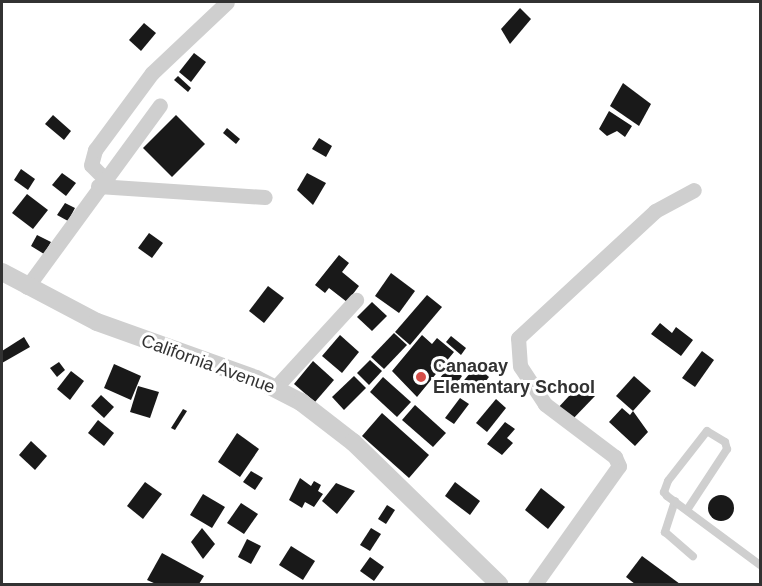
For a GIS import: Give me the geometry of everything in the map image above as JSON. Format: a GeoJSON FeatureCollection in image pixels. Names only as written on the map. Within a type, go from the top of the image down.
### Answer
{"type":"FeatureCollection","features":[{"type":"Feature","properties":{"kind":"street"},"geometry":{"type":"LineString","coordinates":[[101,182],[91,165],[94,150],[152,74],[227,2]]}},
{"type":"Feature","properties":{"kind":"street"},"geometry":{"type":"LineString","coordinates":[[27,287],[101,182],[160,105]]}},
{"type":"Feature","properties":{"kind":"street"},"geometry":{"type":"LineString","coordinates":[[101,182],[265,197]]}},
{"type":"Feature","properties":{"kind":"street"},"geometry":{"type":"LineString","coordinates":[[535,585],[619,466],[615,457],[545,404],[520,366],[518,338],[655,211],[694,190]]}},
{"type":"Feature","properties":{"kind":"street","name":"California Avenue"},"geometry":{"type":"LineString","coordinates":[[2,273],[97,322],[275,388],[353,442],[499,585]]}},
{"type":"Feature","properties":{"kind":"street"},"geometry":{"type":"LineString","coordinates":[[275,388],[356,300]]}},
{"type":"Feature","properties":{"kind":"lane"},"geometry":{"type":"LineString","coordinates":[[687,510],[726,449],[724,442],[707,431],[664,488],[675,501],[760,565]]}},
{"type":"Feature","properties":{"kind":"lane"},"geometry":{"type":"LineString","coordinates":[[675,501],[665,532],[693,556]]}},
{"type":"Feature","properties":{"kind":"building"},"geometry":{"type":"Polygon","coordinates":[[[520,8],[531,19],[510,44],[501,29],[520,8]]]}},
{"type":"Feature","properties":{"kind":"building"},"geometry":{"type":"Polygon","coordinates":[[[144,23],[156,33],[141,51],[129,40],[144,23]]]}},
{"type":"Feature","properties":{"kind":"building"},"geometry":{"type":"Polygon","coordinates":[[[194,53],[206,62],[191,82],[179,72],[194,53]]]}},
{"type":"Feature","properties":{"kind":"building"},"geometry":{"type":"Polygon","coordinates":[[[178,76],[191,88],[188,92],[174,80],[178,76]]]}},
{"type":"Feature","properties":{"kind":"building"},"geometry":{"type":"Polygon","coordinates":[[[623,83],[651,104],[639,126],[610,106],[623,83]]]}},
{"type":"Feature","properties":{"kind":"building"},"geometry":{"type":"Polygon","coordinates":[[[609,111],[632,126],[625,137],[617,131],[607,136],[599,129],[609,111]]]}},
{"type":"Feature","properties":{"kind":"building"},"geometry":{"type":"Polygon","coordinates":[[[53,115],[71,131],[64,140],[45,124],[53,115]]]}},
{"type":"Feature","properties":{"kind":"building"},"geometry":{"type":"Polygon","coordinates":[[[176,115],[205,144],[172,177],[143,148],[176,115]]]}},
{"type":"Feature","properties":{"kind":"building"},"geometry":{"type":"Polygon","coordinates":[[[227,128],[240,139],[236,144],[223,133],[227,128]]]}},
{"type":"Feature","properties":{"kind":"building"},"geometry":{"type":"Polygon","coordinates":[[[319,138],[332,146],[326,157],[312,149],[319,138]]]}},
{"type":"Feature","properties":{"kind":"building"},"geometry":{"type":"Polygon","coordinates":[[[21,169],[35,179],[28,190],[14,180],[21,169]]]}},
{"type":"Feature","properties":{"kind":"building"},"geometry":{"type":"Polygon","coordinates":[[[62,173],[76,183],[66,196],[52,185],[62,173]]]}},
{"type":"Feature","properties":{"kind":"building"},"geometry":{"type":"Polygon","coordinates":[[[307,173],[326,183],[313,205],[297,190],[307,173]]]}},
{"type":"Feature","properties":{"kind":"building"},"geometry":{"type":"Polygon","coordinates":[[[27,194],[48,210],[33,229],[12,213],[27,194]]]}},
{"type":"Feature","properties":{"kind":"building"},"geometry":{"type":"Polygon","coordinates":[[[65,203],[75,208],[68,221],[57,215],[65,203]]]}},
{"type":"Feature","properties":{"kind":"building"},"geometry":{"type":"Polygon","coordinates":[[[149,233],[163,243],[152,258],[138,248],[149,233]]]}},
{"type":"Feature","properties":{"kind":"building"},"geometry":{"type":"Polygon","coordinates":[[[37,235],[51,242],[44,254],[31,246],[37,235]]]}},
{"type":"Feature","properties":{"kind":"building"},"geometry":{"type":"Polygon","coordinates":[[[339,255],[349,263],[342,272],[359,286],[347,302],[329,288],[325,293],[315,285],[339,255]]]}},
{"type":"Feature","properties":{"kind":"building"},"geometry":{"type":"Polygon","coordinates":[[[391,273],[415,291],[399,313],[375,296],[391,273]]]}},
{"type":"Feature","properties":{"kind":"building"},"geometry":{"type":"Polygon","coordinates":[[[268,286],[284,298],[264,323],[249,311],[268,286]]]}},
{"type":"Feature","properties":{"kind":"building"},"geometry":{"type":"Polygon","coordinates":[[[427,295],[442,307],[410,345],[395,332],[427,295]]]}},
{"type":"Feature","properties":{"kind":"building"},"geometry":{"type":"Polygon","coordinates":[[[372,302],[387,316],[372,331],[357,317],[372,302]]]}},
{"type":"Feature","properties":{"kind":"building"},"geometry":{"type":"Polygon","coordinates":[[[660,323],[672,333],[676,327],[693,340],[681,356],[651,334],[660,323]]]}},
{"type":"Feature","properties":{"kind":"building"},"geometry":{"type":"Polygon","coordinates":[[[394,333],[407,345],[384,369],[371,357],[394,333]]]}},
{"type":"Feature","properties":{"kind":"building"},"geometry":{"type":"Polygon","coordinates":[[[340,335],[359,352],[342,373],[322,356],[340,335]]]}},
{"type":"Feature","properties":{"kind":"building"},"geometry":{"type":"Polygon","coordinates":[[[422,335],[432,344],[437,338],[454,352],[417,397],[392,371],[422,335]]]}},
{"type":"Feature","properties":{"kind":"building"},"geometry":{"type":"Polygon","coordinates":[[[451,336],[466,348],[461,355],[446,342],[451,336]]]}},
{"type":"Feature","properties":{"kind":"building"},"geometry":{"type":"Polygon","coordinates":[[[24,337],[30,347],[2,363],[2,351],[24,337]]]}},
{"type":"Feature","properties":{"kind":"building"},"geometry":{"type":"Polygon","coordinates":[[[702,351],[714,360],[695,387],[682,378],[702,351]]]}},
{"type":"Feature","properties":{"kind":"building"},"geometry":{"type":"Polygon","coordinates":[[[370,360],[382,371],[369,385],[357,373],[370,360]]]}},
{"type":"Feature","properties":{"kind":"building"},"geometry":{"type":"Polygon","coordinates":[[[313,361],[334,380],[315,402],[294,384],[313,361]]]}},
{"type":"Feature","properties":{"kind":"building"},"geometry":{"type":"Polygon","coordinates":[[[59,362],[65,370],[57,377],[50,368],[59,362]]]}},
{"type":"Feature","properties":{"kind":"building"},"geometry":{"type":"Polygon","coordinates":[[[114,364],[141,376],[131,400],[104,388],[114,364]]]}},
{"type":"Feature","properties":{"kind":"building"},"geometry":{"type":"Polygon","coordinates":[[[449,366],[462,376],[451,392],[437,382],[449,366]]]}},
{"type":"Feature","properties":{"kind":"building"},"geometry":{"type":"Polygon","coordinates":[[[476,366],[489,377],[474,396],[460,385],[476,366]]]}},
{"type":"Feature","properties":{"kind":"building"},"geometry":{"type":"Polygon","coordinates":[[[71,371],[84,381],[70,400],[57,389],[71,371]]]}},
{"type":"Feature","properties":{"kind":"building"},"geometry":{"type":"Polygon","coordinates":[[[354,376],[366,388],[344,410],[332,397],[354,376]]]}},
{"type":"Feature","properties":{"kind":"building"},"geometry":{"type":"Polygon","coordinates":[[[634,376],[651,391],[633,411],[616,396],[634,376]]]}},
{"type":"Feature","properties":{"kind":"building"},"geometry":{"type":"Polygon","coordinates":[[[383,377],[411,402],[397,417],[370,392],[383,377]]]}},
{"type":"Feature","properties":{"kind":"building"},"geometry":{"type":"Polygon","coordinates":[[[581,383],[595,396],[569,423],[556,410],[581,383]]]}},
{"type":"Feature","properties":{"kind":"building"},"geometry":{"type":"Polygon","coordinates":[[[138,386],[159,392],[150,418],[130,412],[138,386]]]}},
{"type":"Feature","properties":{"kind":"building"},"geometry":{"type":"Polygon","coordinates":[[[101,395],[114,407],[104,418],[91,406],[101,395]]]}},
{"type":"Feature","properties":{"kind":"building"},"geometry":{"type":"Polygon","coordinates":[[[460,398],[469,404],[454,424],[445,418],[460,398]]]}},
{"type":"Feature","properties":{"kind":"building"},"geometry":{"type":"Polygon","coordinates":[[[496,399],[506,408],[487,432],[476,423],[496,399]]]}},
{"type":"Feature","properties":{"kind":"building"},"geometry":{"type":"Polygon","coordinates":[[[415,405],[446,433],[433,447],[402,420],[415,405]]]}},
{"type":"Feature","properties":{"kind":"building"},"geometry":{"type":"Polygon","coordinates":[[[622,408],[630,415],[633,411],[648,432],[635,446],[609,422],[622,408]]]}},
{"type":"Feature","properties":{"kind":"building"},"geometry":{"type":"Polygon","coordinates":[[[183,409],[187,411],[175,430],[171,428],[183,409]]]}},
{"type":"Feature","properties":{"kind":"building"},"geometry":{"type":"Polygon","coordinates":[[[382,413],[429,455],[409,478],[362,436],[382,413]]]}},
{"type":"Feature","properties":{"kind":"building"},"geometry":{"type":"Polygon","coordinates":[[[98,420],[114,433],[104,446],[88,433],[98,420]]]}},
{"type":"Feature","properties":{"kind":"building"},"geometry":{"type":"Polygon","coordinates":[[[505,422],[515,429],[507,438],[513,443],[502,455],[487,444],[505,422]]]}},
{"type":"Feature","properties":{"kind":"building"},"geometry":{"type":"Polygon","coordinates":[[[237,433],[259,449],[240,477],[218,462],[237,433]]]}},
{"type":"Feature","properties":{"kind":"building"},"geometry":{"type":"Polygon","coordinates":[[[31,441],[47,456],[35,470],[19,455],[31,441]]]}},
{"type":"Feature","properties":{"kind":"building"},"geometry":{"type":"Polygon","coordinates":[[[251,471],[263,478],[255,490],[243,482],[251,471]]]}},
{"type":"Feature","properties":{"kind":"building"},"geometry":{"type":"Polygon","coordinates":[[[300,478],[311,486],[314,481],[321,485],[318,491],[323,494],[314,507],[305,502],[302,508],[289,500],[300,478]]]}},
{"type":"Feature","properties":{"kind":"building"},"geometry":{"type":"Polygon","coordinates":[[[145,482],[162,494],[143,519],[127,506],[145,482]]]}},
{"type":"Feature","properties":{"kind":"building"},"geometry":{"type":"Polygon","coordinates":[[[455,482],[480,501],[470,515],[445,496],[455,482]]]}},
{"type":"Feature","properties":{"kind":"building"},"geometry":{"type":"Polygon","coordinates":[[[336,483],[355,491],[337,514],[322,501],[336,483]]]}},
{"type":"Feature","properties":{"kind":"building"},"geometry":{"type":"Polygon","coordinates":[[[541,488],[565,507],[548,529],[525,510],[541,488]]]}},
{"type":"Feature","properties":{"kind":"building"},"geometry":{"type":"Polygon","coordinates":[[[203,494],[225,507],[212,528],[190,515],[203,494]]]}},
{"type":"Feature","properties":{"kind":"building"},"geometry":{"type":"Polygon","coordinates":[[[721,495],[730,499],[734,508],[730,517],[721,521],[712,517],[708,508],[712,499],[721,495]]]}},
{"type":"Feature","properties":{"kind":"building"},"geometry":{"type":"Polygon","coordinates":[[[241,503],[258,514],[244,534],[227,523],[241,503]]]}},
{"type":"Feature","properties":{"kind":"building"},"geometry":{"type":"Polygon","coordinates":[[[387,505],[395,510],[386,524],[378,519],[387,505]]]}},
{"type":"Feature","properties":{"kind":"building"},"geometry":{"type":"Polygon","coordinates":[[[202,528],[215,544],[203,559],[191,542],[202,528]]]}},
{"type":"Feature","properties":{"kind":"building"},"geometry":{"type":"Polygon","coordinates":[[[371,528],[381,534],[370,551],[360,545],[371,528]]]}},
{"type":"Feature","properties":{"kind":"building"},"geometry":{"type":"Polygon","coordinates":[[[247,539],[261,546],[251,564],[238,557],[247,539]]]}},
{"type":"Feature","properties":{"kind":"building"},"geometry":{"type":"Polygon","coordinates":[[[291,546],[315,561],[303,580],[279,565],[291,546]]]}},
{"type":"Feature","properties":{"kind":"building"},"geometry":{"type":"Polygon","coordinates":[[[162,553],[204,576],[199,584],[156,584],[147,580],[162,553]]]}},
{"type":"Feature","properties":{"kind":"building"},"geometry":{"type":"Polygon","coordinates":[[[642,556],[680,584],[635,584],[626,577],[642,556]]]}},
{"type":"Feature","properties":{"kind":"building"},"geometry":{"type":"Polygon","coordinates":[[[370,557],[384,567],[374,581],[360,571],[370,557]]]}},
{"type":"Feature","properties":{"kind":"place","name":"Canaoay Elementary School"},"geometry":{"type":"Point","coordinates":[421,377]}}]}
